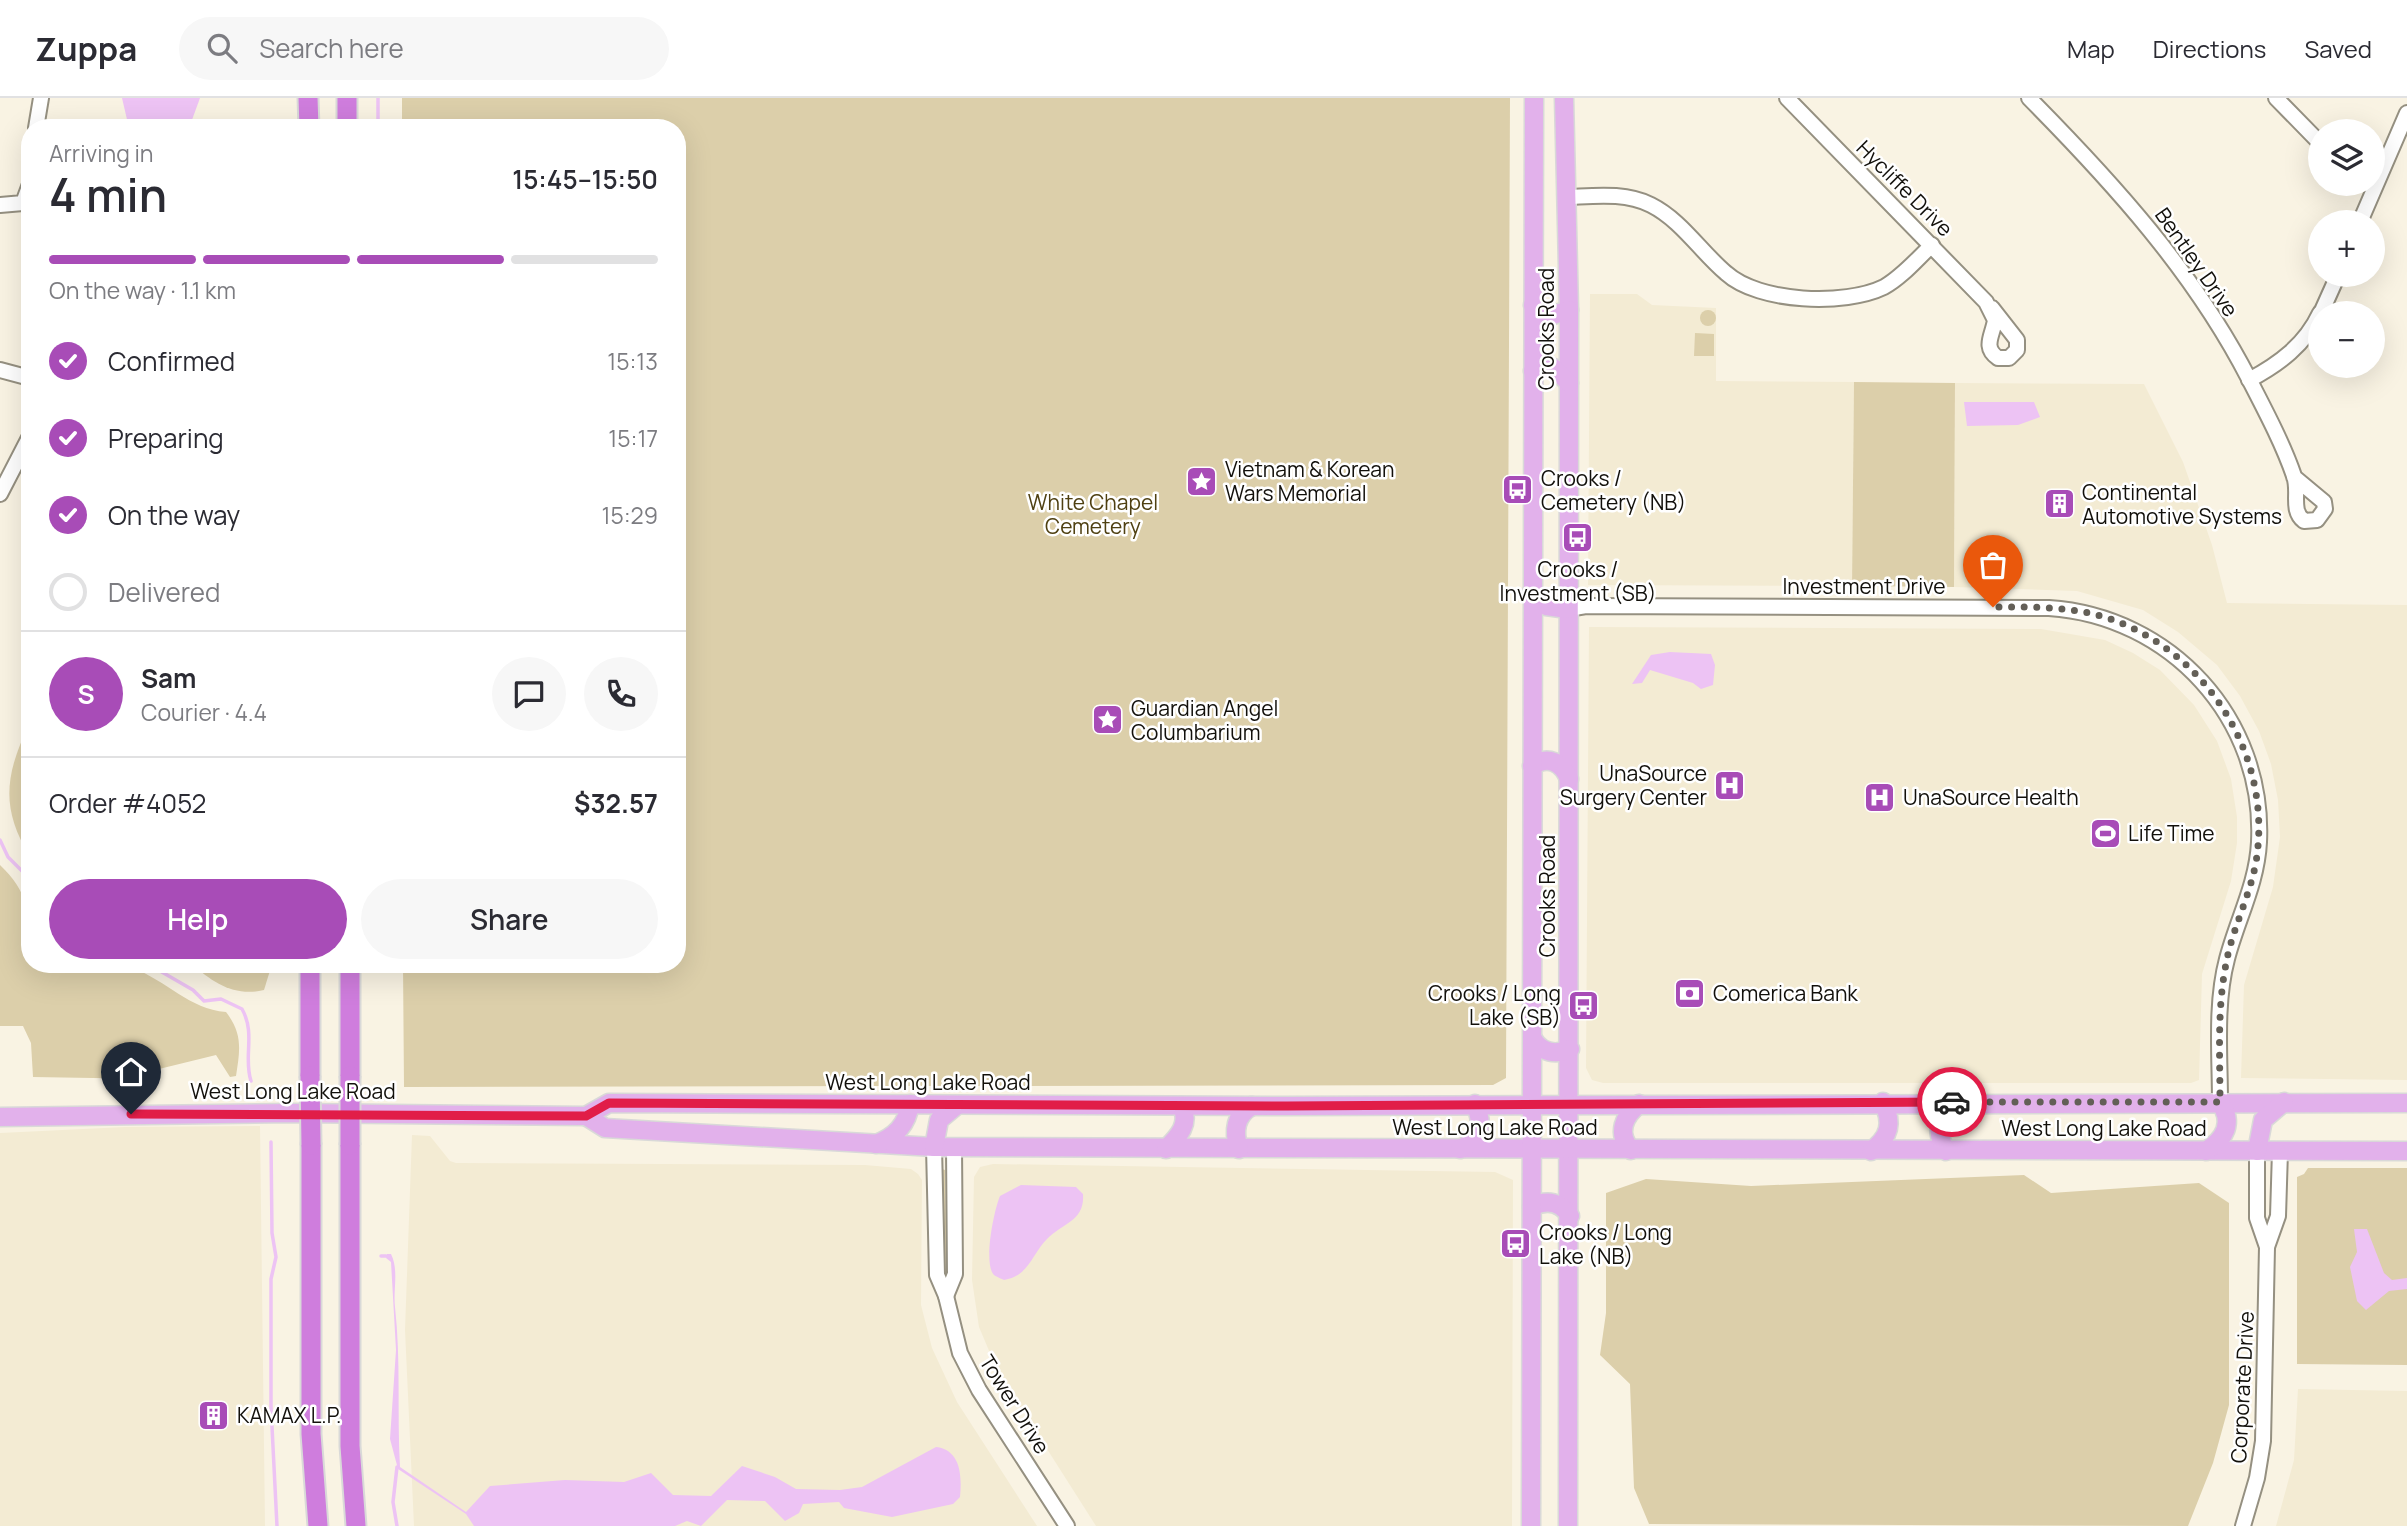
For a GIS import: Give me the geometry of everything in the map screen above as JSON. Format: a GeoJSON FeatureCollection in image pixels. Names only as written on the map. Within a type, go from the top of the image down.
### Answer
{"type":"FeatureCollection","features":[{"type":"Feature","properties":{"kind":"highway"},"geometry":{"type":"LineString","coordinates":[[309,98],[309,119]]}},
{"type":"Feature","properties":{"kind":"highway"},"geometry":{"type":"LineString","coordinates":[[347,98],[347,119]]}},
{"type":"Feature","properties":{"kind":"highway"},"geometry":{"type":"LineString","coordinates":[[310,973],[311,1434],[318,1526]]}},
{"type":"Feature","properties":{"kind":"highway"},"geometry":{"type":"LineString","coordinates":[[350,973],[351,1446],[356,1526]]}},
{"type":"Feature","properties":{"kind":"main road","name":"Crooks Road"},"geometry":{"type":"LineString","coordinates":[[1531,1526],[1534,98]]}},
{"type":"Feature","properties":{"kind":"main road","name":"Crooks Road"},"geometry":{"type":"LineString","coordinates":[[1564,98],[1569,310],[1568,1526]]}},
{"type":"Feature","properties":{"kind":"main road"},"geometry":{"type":"LineString","coordinates":[[1533,305],[1550,316],[1569,310]]}},
{"type":"Feature","properties":{"kind":"main road"},"geometry":{"type":"LineString","coordinates":[[1533,370],[1544,366],[1554,368],[1569,383]]}},
{"type":"Feature","properties":{"kind":"main road"},"geometry":{"type":"LineString","coordinates":[[1532,592],[1546,606],[1568,609]]}},
{"type":"Feature","properties":{"kind":"main road"},"geometry":{"type":"LineString","coordinates":[[1532,766],[1544,760],[1555,761],[1563,767],[1569,779]]}},
{"type":"Feature","properties":{"kind":"main road"},"geometry":{"type":"LineString","coordinates":[[1532,1039],[1536,1045],[1549,1052],[1570,1049]]}},
{"type":"Feature","properties":{"kind":"main road"},"geometry":{"type":"LineString","coordinates":[[1871,1151],[1880,1145],[1889,1131],[1889,1116],[1883,1102]]}},
{"type":"Feature","properties":{"kind":"main road","name":"West Long Lake Road"},"geometry":{"type":"LineString","coordinates":[[0,1118],[293,1113],[586,1116],[609,1103],[1252,1106],[1883,1102],[2407,1103]]}},
{"type":"Feature","properties":{"kind":"main road"},"geometry":{"type":"LineString","coordinates":[[1946,1151],[1940,1138],[1939,1123],[1949,1108],[1958,1102]]}},
{"type":"Feature","properties":{"kind":"main road"},"geometry":{"type":"LineString","coordinates":[[2206,1151],[2227,1131],[2228,1117],[2220,1102]]}},
{"type":"Feature","properties":{"kind":"main road"},"geometry":{"type":"LineString","coordinates":[[2257,1151],[2263,1120],[2284,1102]]}},
{"type":"Feature","properties":{"kind":"main road"},"geometry":{"type":"LineString","coordinates":[[735,1135],[735,1114],[745,1104]]}},
{"type":"Feature","properties":{"kind":"main road"},"geometry":{"type":"LineString","coordinates":[[876,1144],[887,1140],[902,1127],[910,1104]]}},
{"type":"Feature","properties":{"kind":"main road"},"geometry":{"type":"LineString","coordinates":[[1460,1149],[1473,1142],[1479,1132],[1481,1121],[1475,1104]]}},
{"type":"Feature","properties":{"kind":"main road"},"geometry":{"type":"LineString","coordinates":[[1631,1150],[1624,1139],[1623,1125],[1631,1110],[1639,1104]]}},
{"type":"Feature","properties":{"kind":"main road"},"geometry":{"type":"LineString","coordinates":[[934,1146],[939,1120],[957,1105]]}},
{"type":"Feature","properties":{"kind":"main road"},"geometry":{"type":"LineString","coordinates":[[1166,1149],[1184,1128],[1186,1117],[1182,1105]]}},
{"type":"Feature","properties":{"kind":"main road"},"geometry":{"type":"LineString","coordinates":[[1239,1149],[1236,1125],[1242,1113],[1252,1106]]}},
{"type":"Feature","properties":{"kind":"main road","name":"West Long Lake Road"},"geometry":{"type":"LineString","coordinates":[[586,1116],[605,1128],[954,1147],[2407,1152]]}},
{"type":"Feature","properties":{"kind":"main road"},"geometry":{"type":"LineString","coordinates":[[1532,1207],[1543,1202],[1555,1203],[1570,1216]]}},
{"type":"Feature","properties":{"kind":"street"},"geometry":{"type":"LineString","coordinates":[[38,119],[41,98]]}},
{"type":"Feature","properties":{"kind":"street","name":"Hycliffe Drive"},"geometry":{"type":"LineString","coordinates":[[1787,98],[1992,308]]}},
{"type":"Feature","properties":{"kind":"street","name":"Bentley Drive"},"geometry":{"type":"LineString","coordinates":[[2029,98],[2145,222],[2204,304],[2249,380],[2294,477]]}},
{"type":"Feature","properties":{"kind":"street"},"geometry":{"type":"LineString","coordinates":[[2276,98],[2308,131]]}},
{"type":"Feature","properties":{"kind":"street"},"geometry":{"type":"LineString","coordinates":[[2385,159],[2407,113]]}},
{"type":"Feature","properties":{"kind":"street"},"geometry":{"type":"LineString","coordinates":[[1567,197],[1620,196],[1650,204],[1668,217],[1737,283],[1770,295],[1862,295],[1890,283],[1932,245]]}},
{"type":"Feature","properties":{"kind":"street"},"geometry":{"type":"LineString","coordinates":[[0,205],[21,204]]}},
{"type":"Feature","properties":{"kind":"street"},"geometry":{"type":"LineString","coordinates":[[2249,380],[2287,356],[2308,333]]}},
{"type":"Feature","properties":{"kind":"street"},"geometry":{"type":"LineString","coordinates":[[0,370],[21,375]]}},
{"type":"Feature","properties":{"kind":"street"},"geometry":{"type":"LineString","coordinates":[[0,494],[21,453]]}},
{"type":"Feature","properties":{"kind":"street","name":"Investment Drive"},"geometry":{"type":"LineString","coordinates":[[1568,609],[1586,606],[2049,608],[2107,618],[2167,649],[2208,687],[2233,724],[2247,756],[2258,802],[2259,844],[2255,871],[2224,976],[2220,1102]]}},
{"type":"Feature","properties":{"kind":"street","name":"Tower Drive"},"geometry":{"type":"LineString","coordinates":[[934,1146],[937,1275],[946,1296],[955,1337],[968,1370],[1067,1526]]}},
{"type":"Feature","properties":{"kind":"street","name":"Tower Drive"},"geometry":{"type":"LineString","coordinates":[[946,1296],[955,1274],[954,1147]]}},
{"type":"Feature","properties":{"kind":"street","name":"Corporate Drive"},"geometry":{"type":"LineString","coordinates":[[2257,1151],[2257,1218],[2267,1247]]}},
{"type":"Feature","properties":{"kind":"street","name":"Corporate Drive"},"geometry":{"type":"LineString","coordinates":[[2243,1526],[2255,1487],[2263,1441],[2267,1247],[2278,1216],[2280,1151]]}},
{"type":"Feature","properties":{"kind":"shaded area"},"geometry":{"type":"Polygon","coordinates":[[[122,98],[200,98],[192,119],[127,119],[122,98]]]}},
{"type":"Feature","properties":{"kind":"shaded area"},"geometry":{"type":"Polygon","coordinates":[[[1590,294],[1637,294],[1652,305],[1716,308],[1716,381],[1854,382],[1852,586],[1588,585],[1590,294]]]}},
{"type":"Feature","properties":{"kind":"shaded area"},"geometry":{"type":"Polygon","coordinates":[[[1955,383],[2144,384],[2183,462],[2212,545],[2227,603],[2407,605],[2407,1080],[2241,1078],[2244,985],[2273,887],[2280,837],[2278,800],[2271,764],[2259,731],[2240,696],[2217,665],[2178,632],[2143,610],[2077,591],[1954,587],[1955,383]]]}},
{"type":"Feature","properties":{"kind":"shaded area"},"geometry":{"type":"Polygon","coordinates":[[[1964,402],[2034,402],[2040,417],[2018,425],[1967,426],[1964,402]]]}},
{"type":"Feature","properties":{"kind":"shaded area"},"geometry":{"type":"Polygon","coordinates":[[[1589,627],[2041,629],[2105,640],[2160,670],[2194,705],[2217,741],[2231,779],[2237,817],[2237,843],[2231,881],[2202,974],[2199,1080],[2191,1083],[1603,1083],[1592,1080],[1586,1068],[1589,627]]]}},
{"type":"Feature","properties":{"kind":"shaded area"},"geometry":{"type":"Polygon","coordinates":[[[1670,652],[1711,654],[1715,665],[1713,685],[1701,689],[1693,683],[1650,670],[1642,683],[1632,684],[1651,655],[1670,652]]]}},
{"type":"Feature","properties":{"kind":"shaded area"},"geometry":{"type":"Polygon","coordinates":[[[260,1126],[265,1526],[0,1526],[0,1133],[125,1127],[260,1126]]]}},
{"type":"Feature","properties":{"kind":"shaded area"},"geometry":{"type":"Polygon","coordinates":[[[412,1135],[430,1136],[450,1161],[456,1163],[865,1165],[911,1169],[922,1180],[921,1305],[932,1348],[957,1402],[1037,1526],[414,1526],[405,1330],[412,1135]]]}},
{"type":"Feature","properties":{"kind":"shaded area"},"geometry":{"type":"Polygon","coordinates":[[[993,1164],[1495,1172],[1513,1180],[1512,1526],[1096,1526],[998,1372],[979,1327],[972,1280],[974,1177],[980,1167],[993,1164]]]}},
{"type":"Feature","properties":{"kind":"shaded area"},"geometry":{"type":"Polygon","coordinates":[[[1021,1185],[1076,1187],[1083,1194],[1083,1203],[1077,1216],[1047,1239],[1025,1269],[1004,1280],[994,1275],[989,1260],[993,1224],[1000,1196],[1021,1185]]]}},
{"type":"Feature","properties":{"kind":"shaded area"},"geometry":{"type":"Polygon","coordinates":[[[2354,1229],[2367,1229],[2384,1273],[2392,1280],[2407,1278],[2407,1289],[2389,1291],[2366,1310],[2357,1301],[2350,1267],[2357,1252],[2354,1229]]]}},
{"type":"Feature","properties":{"kind":"shaded area"},"geometry":{"type":"Polygon","coordinates":[[[387,1254],[391,1254],[395,1273],[400,1467],[466,1512],[490,1486],[565,1480],[624,1482],[651,1473],[673,1495],[711,1496],[742,1466],[775,1477],[796,1489],[840,1490],[862,1487],[936,1447],[951,1453],[958,1465],[960,1497],[953,1504],[892,1517],[844,1508],[839,1502],[803,1504],[799,1513],[785,1521],[765,1501],[727,1500],[701,1526],[687,1521],[675,1526],[474,1526],[466,1514],[398,1469],[390,1439],[396,1350],[391,1262],[386,1258],[387,1254]]]}},
{"type":"Feature","properties":{"kind":"shaded area"},"geometry":{"type":"Polygon","coordinates":[[[2298,1389],[2407,1391],[2407,1526],[2276,1526],[2294,1460],[2298,1389]]]}},
{"type":"Feature","properties":{"kind":"green space","name":"White Chapel Cemetery"},"geometry":{"type":"Polygon","coordinates":[[[402,98],[1510,98],[1506,1078],[1493,1085],[404,1087],[403,973],[686,973],[686,119],[402,119],[402,98]]]}},
{"type":"Feature","properties":{"kind":"green space"},"geometry":{"type":"Polygon","coordinates":[[[1705,310],[1711,310],[1716,318],[1714,324],[1705,326],[1700,321],[1700,315],[1705,310]]]}},
{"type":"Feature","properties":{"kind":"green space"},"geometry":{"type":"Polygon","coordinates":[[[1695,333],[1714,334],[1714,356],[1694,356],[1695,333]]]}},
{"type":"Feature","properties":{"kind":"green space"},"geometry":{"type":"Polygon","coordinates":[[[1854,382],[1955,383],[1954,587],[1852,586],[1854,382]]]}},
{"type":"Feature","properties":{"kind":"green space"},"geometry":{"type":"Polygon","coordinates":[[[21,743],[21,841],[10,806],[9,791],[15,758],[21,743]]]}},
{"type":"Feature","properties":{"kind":"green space"},"geometry":{"type":"Polygon","coordinates":[[[0,865],[21,892],[21,973],[143,973],[201,1006],[226,1012],[238,1035],[239,1058],[236,1076],[230,1077],[216,1055],[159,1069],[153,1079],[33,1077],[31,1043],[23,1026],[0,1026],[0,865]]]}},
{"type":"Feature","properties":{"kind":"green space"},"geometry":{"type":"Polygon","coordinates":[[[203,973],[269,973],[264,990],[253,992],[225,987],[203,973]]]}},
{"type":"Feature","properties":{"kind":"green space"},"geometry":{"type":"Polygon","coordinates":[[[2308,1168],[2407,1168],[2407,1365],[2297,1364],[2297,1177],[2304,1174],[2308,1168]]]}},
{"type":"Feature","properties":{"kind":"green space"},"geometry":{"type":"Polygon","coordinates":[[[942,1169],[945,1170],[947,1276],[943,1274],[942,1169]]]}},
{"type":"Feature","properties":{"kind":"green space"},"geometry":{"type":"Polygon","coordinates":[[[2024,1175],[2051,1193],[2199,1183],[2229,1203],[2229,1405],[2213,1463],[2188,1526],[1649,1524],[1634,1488],[1630,1384],[1600,1355],[1606,1313],[1606,1193],[1646,1179],[1751,1186],[2024,1175]]]}},
{"type":"Feature","properties":{"kind":"waterway"},"geometry":{"type":"LineString","coordinates":[[378,98],[378,119]]}},
{"type":"Feature","properties":{"kind":"waterway"},"geometry":{"type":"LineString","coordinates":[[0,840],[8,857],[21,870]]}},
{"type":"Feature","properties":{"kind":"waterway"},"geometry":{"type":"LineString","coordinates":[[164,973],[193,990],[204,1001],[221,999],[242,1009],[248,1027],[251,1081]]}},
{"type":"Feature","properties":{"kind":"waterway"},"geometry":{"type":"LineString","coordinates":[[271,1142],[272,1233],[276,1257],[271,1279],[271,1407],[277,1526]]}},
{"type":"Feature","properties":{"kind":"waterway"},"geometry":{"type":"LineString","coordinates":[[381,1256],[386,1256]]}},
{"type":"Feature","properties":{"kind":"waterway"},"geometry":{"type":"LineString","coordinates":[[397,1467],[393,1502],[397,1526]]}},
{"type":"Feature","properties":{"kind":"way so far"},"geometry":{"type":"LineString","coordinates":[[1952,1102],[2220,1102],[2221,1009],[2226,961],[2252,883],[2259,844],[2258,802],[2241,740],[2221,705],[2193,670],[2152,639],[2107,618],[2070,610],[1993,607]]}},
{"type":"Feature","properties":{"kind":"place","name":"Vietnam & Korean Wars Memorial"},"geometry":{"type":"Point","coordinates":[1202,481]}},
{"type":"Feature","properties":{"kind":"place","name":"Crooks / Cemetery (NB)"},"geometry":{"type":"Point","coordinates":[1518,490]}},
{"type":"Feature","properties":{"kind":"place","name":"Continental Automotive Systems"},"geometry":{"type":"Point","coordinates":[2059,504]}},
{"type":"Feature","properties":{"kind":"place","name":"Crooks / Investment (SB)"},"geometry":{"type":"Point","coordinates":[1578,537]}},
{"type":"Feature","properties":{"kind":"place","name":"Guardian Angel Columbarium"},"geometry":{"type":"Point","coordinates":[1108,720]}},
{"type":"Feature","properties":{"kind":"place","name":"UnaSource Surgery Center"},"geometry":{"type":"Point","coordinates":[1730,785]}},
{"type":"Feature","properties":{"kind":"place","name":"UnaSource Health"},"geometry":{"type":"Point","coordinates":[1880,797]}},
{"type":"Feature","properties":{"kind":"place","name":"Life Time"},"geometry":{"type":"Point","coordinates":[2105,833]}},
{"type":"Feature","properties":{"kind":"place","name":"Comerica Bank"},"geometry":{"type":"Point","coordinates":[1690,993]}},
{"type":"Feature","properties":{"kind":"place","name":"Crooks / Long Lake (SB)"},"geometry":{"type":"Point","coordinates":[1584,1005]}},
{"type":"Feature","properties":{"kind":"place","name":"Crooks / Long Lake (NB)"},"geometry":{"type":"Point","coordinates":[1516,1244]}},
{"type":"Feature","properties":{"kind":"place","name":"KAMAX L.P."},"geometry":{"type":"Point","coordinates":[214,1415]}},
{"type":"Feature","properties":{"kind":"route"},"geometry":{"type":"LineString","coordinates":[[131,1114],[586,1116],[609,1103],[1287,1106],[1952,1102]]}}]}
